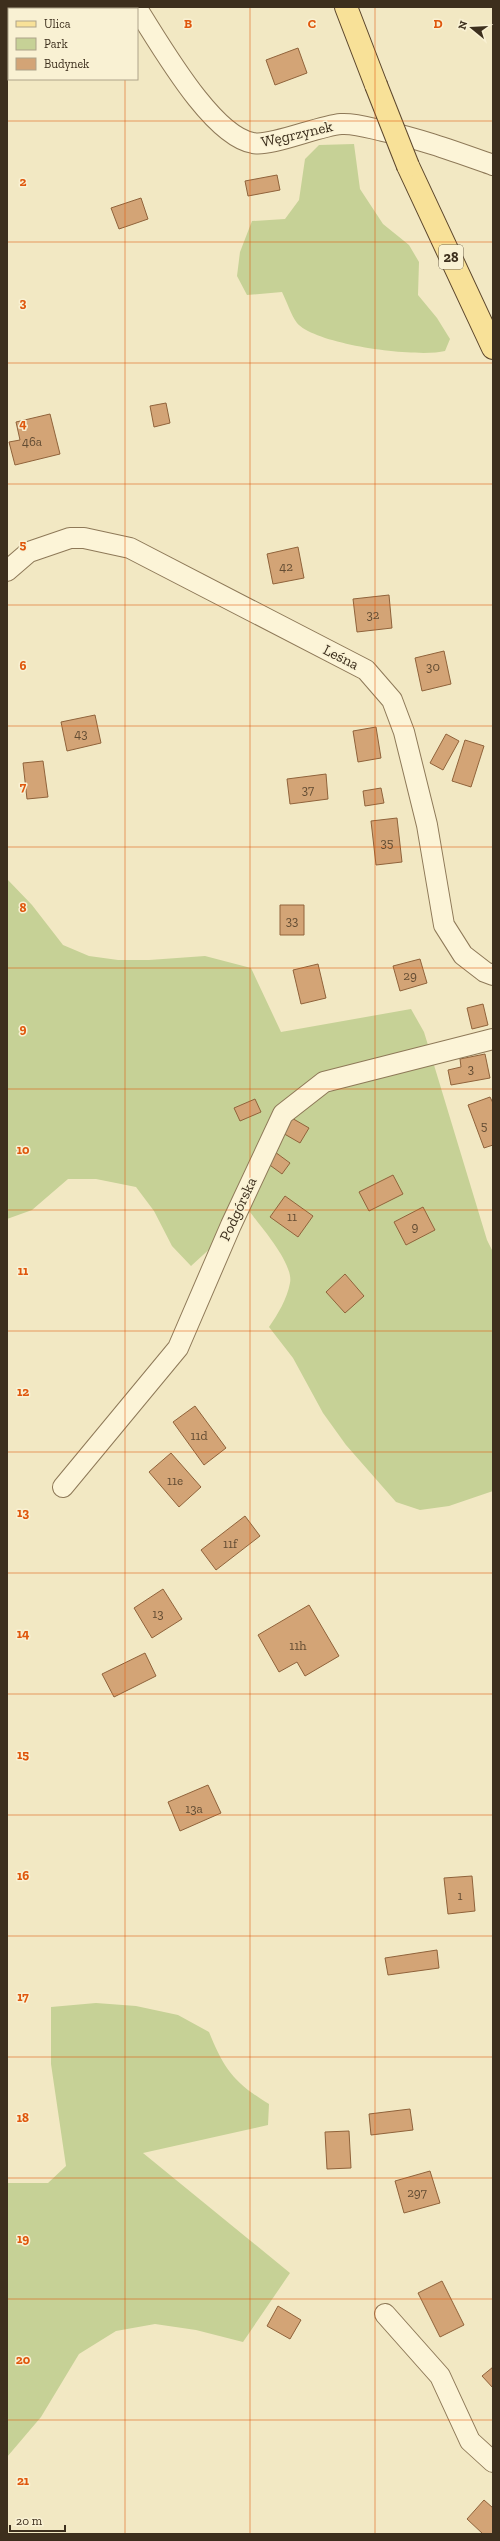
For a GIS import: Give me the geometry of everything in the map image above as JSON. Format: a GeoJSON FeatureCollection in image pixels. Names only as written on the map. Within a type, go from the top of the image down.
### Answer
{"type":"FeatureCollection","features":[{"type":"Feature","properties":{"kind":"main road","name":"28"},"geometry":{"type":"LineString","coordinates":[[346,7],[408,166],[493,348]]}},
{"type":"Feature","properties":{"kind":"street","name":"Węgrzynek"},"geometry":{"type":"LineString","coordinates":[[138,10],[205,110],[237,136],[252,143],[265,143],[311,129],[342,124],[415,137],[493,166]]}},
{"type":"Feature","properties":{"kind":"street","name":"Leśna"},"geometry":{"type":"LineString","coordinates":[[7,572],[29,552],[70,538],[84,538],[130,548],[366,670],[392,700],[404,732],[427,825],[444,925],[463,955],[485,972],[493,974]]}},
{"type":"Feature","properties":{"kind":"street","name":"Podgórska"},"geometry":{"type":"LineString","coordinates":[[63,1487],[178,1348],[231,1225],[282,1114],[324,1082],[493,1039]]}},
{"type":"Feature","properties":{"kind":"street"},"geometry":{"type":"LineString","coordinates":[[384,2314],[440,2376],[470,2441],[493,2462]]}},
{"type":"Feature","properties":{"kind":"green space"},"geometry":{"type":"Polygon","coordinates":[[[354,144],[360,189],[383,224],[409,245],[419,262],[418,295],[437,318],[450,339],[445,351],[413,353],[391,351],[368,348],[324,338],[308,331],[297,323],[282,292],[247,295],[237,276],[240,252],[252,221],[285,219],[299,200],[305,159],[319,145],[354,144]]]}},
{"type":"Feature","properties":{"kind":"green space"},"geometry":{"type":"Polygon","coordinates":[[[7,879],[32,905],[63,945],[89,956],[118,960],[149,960],[205,956],[251,968],[281,1032],[411,1009],[424,1032],[487,1240],[493,1252],[493,1491],[449,1506],[420,1510],[396,1502],[346,1445],[323,1413],[293,1358],[269,1327],[279,1312],[287,1295],[290,1275],[287,1266],[276,1246],[250,1212],[191,1266],[172,1246],[154,1211],[136,1187],[96,1179],[68,1179],[32,1210],[7,1219],[7,879]]]}},
{"type":"Feature","properties":{"kind":"green space"},"geometry":{"type":"Polygon","coordinates":[[[96,2003],[136,2006],[178,2015],[209,2032],[225,2066],[247,2089],[269,2104],[268,2125],[143,2153],[290,2273],[243,2342],[196,2330],[155,2324],[116,2331],[79,2354],[41,2417],[7,2457],[7,2183],[48,2183],[66,2166],[51,2064],[51,2007],[96,2003]]]}},
{"type":"Feature","properties":{"kind":"building"},"geometry":{"type":"Polygon","coordinates":[[[298,48],[307,73],[275,85],[266,60],[298,48]]]}},
{"type":"Feature","properties":{"kind":"building"},"geometry":{"type":"Polygon","coordinates":[[[277,175],[280,190],[248,196],[245,181],[277,175]]]}},
{"type":"Feature","properties":{"kind":"building"},"geometry":{"type":"Polygon","coordinates":[[[141,198],[148,219],[119,229],[111,208],[141,198]]]}},
{"type":"Feature","properties":{"kind":"building"},"geometry":{"type":"Polygon","coordinates":[[[166,403],[170,423],[154,427],[150,406],[166,403]]]}},
{"type":"Feature","properties":{"kind":"building"},"geometry":{"type":"Polygon","coordinates":[[[50,414],[60,454],[15,465],[9,442],[20,440],[16,422],[50,414]]]}},
{"type":"Feature","properties":{"kind":"building"},"geometry":{"type":"Polygon","coordinates":[[[298,547],[304,578],[273,584],[267,554],[298,547]]]}},
{"type":"Feature","properties":{"kind":"building"},"geometry":{"type":"Polygon","coordinates":[[[389,595],[392,628],[357,632],[353,599],[389,595]]]}},
{"type":"Feature","properties":{"kind":"building"},"geometry":{"type":"Polygon","coordinates":[[[444,651],[451,684],[422,691],[415,658],[444,651]]]}},
{"type":"Feature","properties":{"kind":"building"},"geometry":{"type":"Polygon","coordinates":[[[95,715],[101,743],[67,751],[61,722],[95,715]]]}},
{"type":"Feature","properties":{"kind":"building"},"geometry":{"type":"Polygon","coordinates":[[[376,727],[381,758],[358,762],[353,731],[376,727]]]}},
{"type":"Feature","properties":{"kind":"building"},"geometry":{"type":"Polygon","coordinates":[[[446,734],[459,741],[443,770],[430,763],[446,734]]]}},
{"type":"Feature","properties":{"kind":"building"},"geometry":{"type":"Polygon","coordinates":[[[465,740],[484,746],[471,787],[452,781],[465,740]]]}},
{"type":"Feature","properties":{"kind":"building"},"geometry":{"type":"Polygon","coordinates":[[[43,761],[48,797],[27,799],[23,763],[43,761]]]}},
{"type":"Feature","properties":{"kind":"building"},"geometry":{"type":"Polygon","coordinates":[[[326,774],[328,799],[290,804],[287,779],[326,774]]]}},
{"type":"Feature","properties":{"kind":"building"},"geometry":{"type":"Polygon","coordinates":[[[381,788],[384,803],[365,806],[363,791],[381,788]]]}},
{"type":"Feature","properties":{"kind":"building"},"geometry":{"type":"Polygon","coordinates":[[[397,818],[402,862],[376,865],[371,821],[397,818]]]}},
{"type":"Feature","properties":{"kind":"building"},"geometry":{"type":"Polygon","coordinates":[[[280,905],[304,905],[304,935],[280,935],[280,905]]]}},
{"type":"Feature","properties":{"kind":"building"},"geometry":{"type":"Polygon","coordinates":[[[420,959],[427,983],[400,991],[393,966],[420,959]]]}},
{"type":"Feature","properties":{"kind":"building"},"geometry":{"type":"Polygon","coordinates":[[[318,964],[326,998],[301,1004],[293,970],[318,964]]]}},
{"type":"Feature","properties":{"kind":"building"},"geometry":{"type":"Polygon","coordinates":[[[483,1004],[488,1025],[472,1029],[467,1008],[483,1004]]]}},
{"type":"Feature","properties":{"kind":"building"},"geometry":{"type":"Polygon","coordinates":[[[485,1054],[490,1078],[451,1085],[448,1070],[461,1067],[460,1059],[485,1054]]]}},
{"type":"Feature","properties":{"kind":"building"},"geometry":{"type":"Polygon","coordinates":[[[490,1097],[493,1103],[493,1145],[484,1148],[468,1105],[490,1097]]]}},
{"type":"Feature","properties":{"kind":"building"},"geometry":{"type":"Polygon","coordinates":[[[255,1099],[261,1112],[240,1121],[234,1108],[255,1099]]]}},
{"type":"Feature","properties":{"kind":"building"},"geometry":{"type":"Polygon","coordinates":[[[290,1117],[309,1128],[300,1143],[281,1132],[290,1117]]]}},
{"type":"Feature","properties":{"kind":"building"},"geometry":{"type":"Polygon","coordinates":[[[275,1152],[290,1163],[282,1174],[267,1163],[275,1152]]]}},
{"type":"Feature","properties":{"kind":"building"},"geometry":{"type":"Polygon","coordinates":[[[393,1175],[403,1194],[369,1211],[359,1192],[393,1175]]]}},
{"type":"Feature","properties":{"kind":"building"},"geometry":{"type":"Polygon","coordinates":[[[285,1196],[313,1216],[298,1237],[270,1217],[285,1196]]]}},
{"type":"Feature","properties":{"kind":"building"},"geometry":{"type":"Polygon","coordinates":[[[423,1207],[435,1230],[406,1245],[394,1222],[423,1207]]]}},
{"type":"Feature","properties":{"kind":"building"},"geometry":{"type":"Polygon","coordinates":[[[345,1274],[364,1296],[345,1313],[326,1292],[345,1274]]]}},
{"type":"Feature","properties":{"kind":"building"},"geometry":{"type":"Polygon","coordinates":[[[195,1406],[226,1448],[204,1465],[173,1422],[195,1406]]]}},
{"type":"Feature","properties":{"kind":"building"},"geometry":{"type":"Polygon","coordinates":[[[171,1453],[201,1487],[179,1507],[149,1472],[171,1453]]]}},
{"type":"Feature","properties":{"kind":"building"},"geometry":{"type":"Polygon","coordinates":[[[245,1516],[260,1536],[216,1570],[201,1550],[245,1516]]]}},
{"type":"Feature","properties":{"kind":"building"},"geometry":{"type":"Polygon","coordinates":[[[163,1589],[182,1619],[152,1638],[134,1608],[163,1589]]]}},
{"type":"Feature","properties":{"kind":"building"},"geometry":{"type":"Polygon","coordinates":[[[309,1605],[339,1656],[305,1676],[297,1662],[279,1672],[258,1635],[309,1605]]]}},
{"type":"Feature","properties":{"kind":"building"},"geometry":{"type":"Polygon","coordinates":[[[145,1653],[156,1676],[114,1697],[102,1674],[145,1653]]]}},
{"type":"Feature","properties":{"kind":"building"},"geometry":{"type":"Polygon","coordinates":[[[208,1785],[221,1813],[180,1831],[168,1802],[208,1785]]]}},
{"type":"Feature","properties":{"kind":"building"},"geometry":{"type":"Polygon","coordinates":[[[472,1876],[475,1911],[448,1914],[444,1878],[472,1876]]]}},
{"type":"Feature","properties":{"kind":"building"},"geometry":{"type":"Polygon","coordinates":[[[437,1950],[439,1968],[388,1975],[385,1958],[437,1950]]]}},
{"type":"Feature","properties":{"kind":"building"},"geometry":{"type":"Polygon","coordinates":[[[410,2109],[413,2130],[371,2135],[369,2114],[410,2109]]]}},
{"type":"Feature","properties":{"kind":"building"},"geometry":{"type":"Polygon","coordinates":[[[349,2131],[351,2168],[327,2169],[325,2132],[349,2131]]]}},
{"type":"Feature","properties":{"kind":"building"},"geometry":{"type":"Polygon","coordinates":[[[430,2171],[440,2203],[404,2213],[395,2181],[430,2171]]]}},
{"type":"Feature","properties":{"kind":"building"},"geometry":{"type":"Polygon","coordinates":[[[442,2281],[464,2325],[440,2337],[418,2293],[442,2281]]]}},
{"type":"Feature","properties":{"kind":"building"},"geometry":{"type":"Polygon","coordinates":[[[278,2306],[301,2320],[290,2339],[267,2326],[278,2306]]]}},
{"type":"Feature","properties":{"kind":"building"},"geometry":{"type":"Polygon","coordinates":[[[493,2367],[493,2388],[482,2376],[493,2367]]]}},
{"type":"Feature","properties":{"kind":"building"},"geometry":{"type":"Polygon","coordinates":[[[484,2500],[493,2508],[493,2534],[483,2534],[467,2519],[484,2500]]]}}]}
